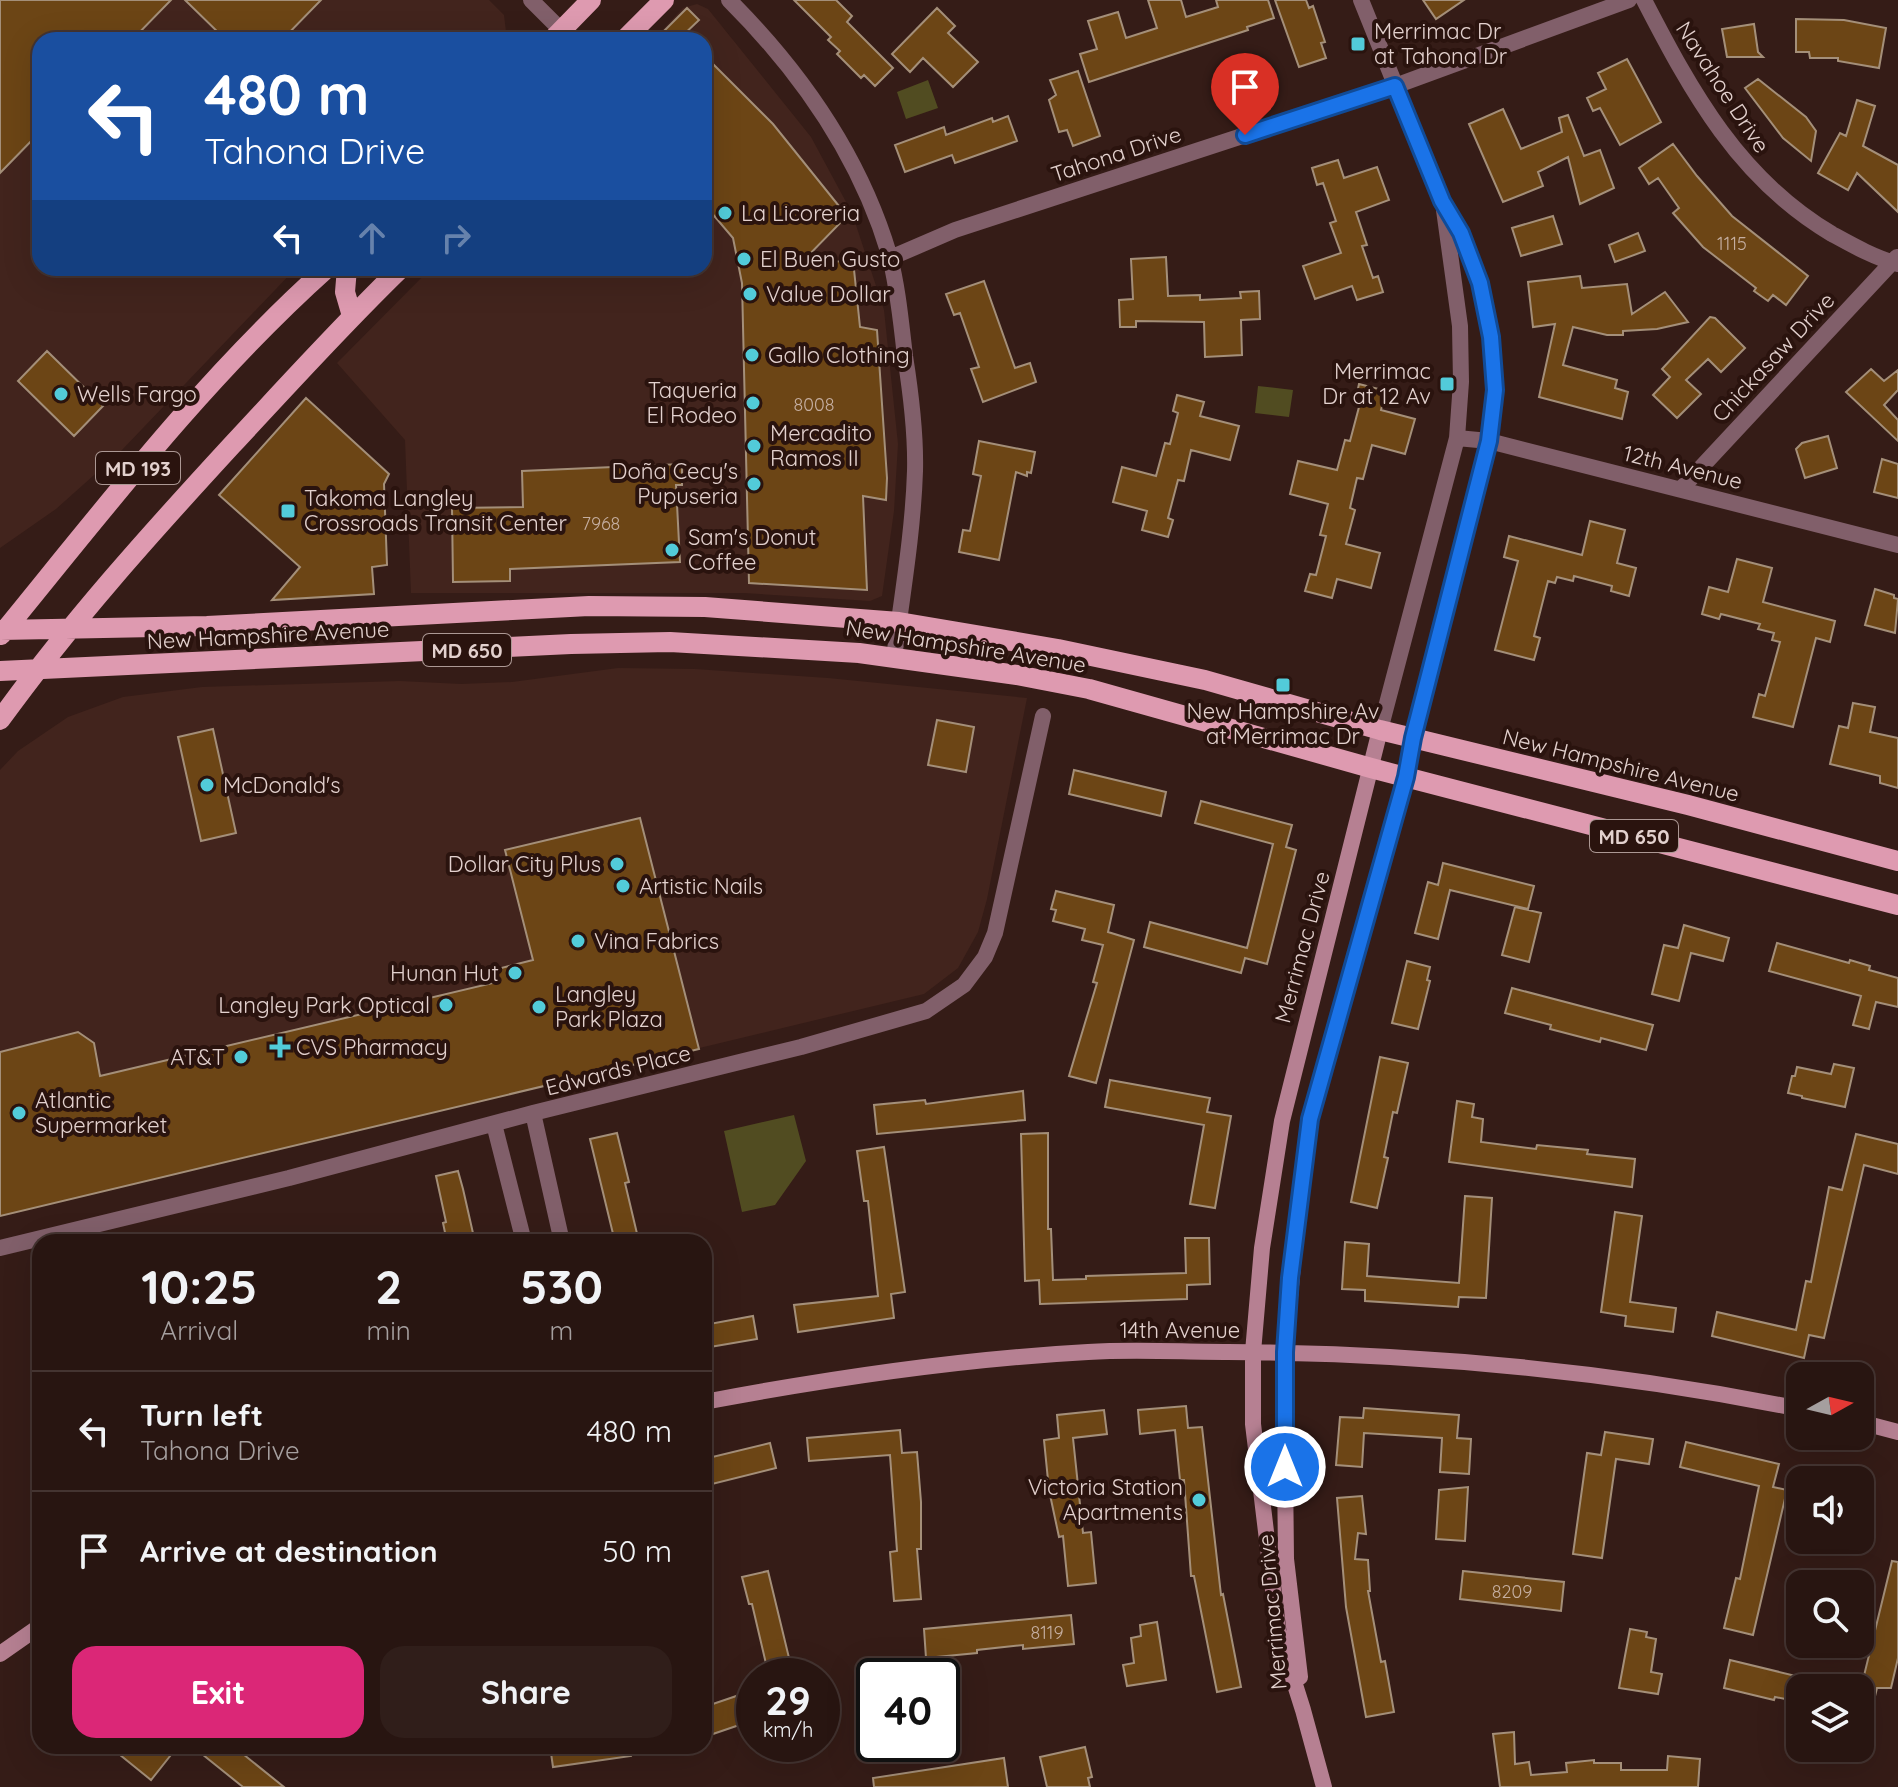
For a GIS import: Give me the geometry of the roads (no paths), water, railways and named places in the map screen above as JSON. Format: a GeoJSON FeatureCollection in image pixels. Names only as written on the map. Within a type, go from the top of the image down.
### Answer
{"type":"FeatureCollection","features":[{"type":"Feature","properties":{"kind":"main road"},"geometry":{"type":"LineString","coordinates":[[559,32],[591,0]]}},
{"type":"Feature","properties":{"kind":"main road"},"geometry":{"type":"LineString","coordinates":[[632,32],[664,0]]}},
{"type":"Feature","properties":{"kind":"main road","name":"MD 193"},"geometry":{"type":"LineString","coordinates":[[2,632],[168,432],[261,332],[319,276]]}},
{"type":"Feature","properties":{"kind":"main road"},"geometry":{"type":"LineString","coordinates":[[346,276],[345,292],[352,316]]}},
{"type":"Feature","properties":{"kind":"main road","name":"MD 193"},"geometry":{"type":"LineString","coordinates":[[0,720],[155,529],[393,276]]}},
{"type":"Feature","properties":{"kind":"main road","name":"New Hampshire Avenue"},"geometry":{"type":"LineString","coordinates":[[2,632],[420,616],[589,606],[705,607],[899,622],[1058,649],[1205,680],[1380,730],[1688,805],[1898,861]]}},
{"type":"Feature","properties":{"kind":"main road","name":"New Hampshire Avenue"},"geometry":{"type":"LineString","coordinates":[[0,671],[571,644],[724,644],[829,650],[894,658],[1017,675],[1089,689],[1371,768],[1898,905]]}},
{"type":"Feature","properties":{"kind":"street"},"geometry":{"type":"LineString","coordinates":[[531,0],[554,32]]}},
{"type":"Feature","properties":{"kind":"street"},"geometry":{"type":"LineString","coordinates":[[729,0],[799,80],[820,109],[858,175],[876,215],[890,258],[915,440],[913,504],[894,658]]}},
{"type":"Feature","properties":{"kind":"street","name":"Merrimac Drive"},"geometry":{"type":"LineString","coordinates":[[1303,1710],[1286,1559],[1285,1352],[1290,1278],[1310,1119],[1406,777],[1413,738],[1489,441],[1495,390],[1491,337],[1480,283],[1461,233],[1442,201],[1361,0]]}},
{"type":"Feature","properties":{"kind":"street","name":"Tahona Drive"},"geometry":{"type":"LineString","coordinates":[[890,258],[955,230],[1395,86],[1629,0]]}},
{"type":"Feature","properties":{"kind":"street","name":"Navahoe Drive"},"geometry":{"type":"LineString","coordinates":[[1644,0],[1700,101],[1747,167],[1806,219],[1851,245],[1896,261]]}},
{"type":"Feature","properties":{"kind":"street","name":"Merrimac Drive"},"geometry":{"type":"LineString","coordinates":[[1324,1787],[1278,1631],[1253,1424],[1253,1352],[1262,1248],[1282,1121],[1457,438],[1461,382],[1460,326],[1442,201]]}},
{"type":"Feature","properties":{"kind":"street","name":"Chickasaw Drive"},"geometry":{"type":"LineString","coordinates":[[1681,489],[1896,261]]}},
{"type":"Feature","properties":{"kind":"street","name":"12th Avenue"},"geometry":{"type":"LineString","coordinates":[[1457,438],[1489,441],[1898,545]]}},
{"type":"Feature","properties":{"kind":"street","name":"Edwards Place"},"geometry":{"type":"LineString","coordinates":[[58,1234],[815,1043],[926,1011],[964,985],[985,957],[995,933],[1043,716]]}},
{"type":"Feature","properties":{"kind":"street"},"geometry":{"type":"LineString","coordinates":[[533,1113],[560,1234]]}},
{"type":"Feature","properties":{"kind":"street"},"geometry":{"type":"LineString","coordinates":[[494,1124],[522,1234]]}},
{"type":"Feature","properties":{"kind":"street","name":"Edwards Place"},"geometry":{"type":"LineString","coordinates":[[0,1248],[32,1240]]}},
{"type":"Feature","properties":{"kind":"street","name":"14th Avenue"},"geometry":{"type":"LineString","coordinates":[[712,1401],[914,1368],[1093,1351],[1285,1352],[1415,1358],[1542,1369],[1689,1387],[1786,1406]]}},
{"type":"Feature","properties":{"kind":"street"},"geometry":{"type":"LineString","coordinates":[[1874,1426],[1898,1432]]}},
{"type":"Feature","properties":{"kind":"street"},"geometry":{"type":"LineString","coordinates":[[0,1654],[32,1632]]}},
{"type":"Feature","properties":{"kind":"place","name":"Merrimac Dr at Tahona Dr"},"geometry":{"type":"Point","coordinates":[1358,44]}},
{"type":"Feature","properties":{"kind":"place","name":"La Licoreria"},"geometry":{"type":"Point","coordinates":[725,213]}},
{"type":"Feature","properties":{"kind":"place","name":"El Buen Gusto"},"geometry":{"type":"Point","coordinates":[744,259]}},
{"type":"Feature","properties":{"kind":"place","name":"Value Dollar"},"geometry":{"type":"Point","coordinates":[750,294]}},
{"type":"Feature","properties":{"kind":"place","name":"Gallo Clothing"},"geometry":{"type":"Point","coordinates":[752,355]}},
{"type":"Feature","properties":{"kind":"place","name":"Merrimac Dr at 12 Av"},"geometry":{"type":"Point","coordinates":[1447,384]}},
{"type":"Feature","properties":{"kind":"place","name":"Wells Fargo"},"geometry":{"type":"Point","coordinates":[61,394]}},
{"type":"Feature","properties":{"kind":"place","name":"Taqueria El Rodeo"},"geometry":{"type":"Point","coordinates":[753,403]}},
{"type":"Feature","properties":{"kind":"place","name":"Mercadito Ramos II"},"geometry":{"type":"Point","coordinates":[754,446]}},
{"type":"Feature","properties":{"kind":"place","name":"Doña Cecy's Pupuseria"},"geometry":{"type":"Point","coordinates":[754,484]}},
{"type":"Feature","properties":{"kind":"place","name":"Takoma Langley Crossroads Transit Center"},"geometry":{"type":"Point","coordinates":[288,511]}},
{"type":"Feature","properties":{"kind":"place","name":"Sam's Donut Coffee"},"geometry":{"type":"Point","coordinates":[672,550]}},
{"type":"Feature","properties":{"kind":"place","name":"New Hampshire Av at Merrimac Dr"},"geometry":{"type":"Point","coordinates":[1283,685]}},
{"type":"Feature","properties":{"kind":"place","name":"McDonald's"},"geometry":{"type":"Point","coordinates":[207,785]}},
{"type":"Feature","properties":{"kind":"place","name":"Dollar City Plus"},"geometry":{"type":"Point","coordinates":[617,864]}},
{"type":"Feature","properties":{"kind":"place","name":"Artistic Nails"},"geometry":{"type":"Point","coordinates":[623,886]}},
{"type":"Feature","properties":{"kind":"place","name":"Vina Fabrics"},"geometry":{"type":"Point","coordinates":[578,941]}},
{"type":"Feature","properties":{"kind":"place","name":"Hunan Hut"},"geometry":{"type":"Point","coordinates":[515,973]}},
{"type":"Feature","properties":{"kind":"place","name":"Langley Park Optical"},"geometry":{"type":"Point","coordinates":[446,1005]}},
{"type":"Feature","properties":{"kind":"place","name":"Langley Park Plaza"},"geometry":{"type":"Point","coordinates":[539,1007]}},
{"type":"Feature","properties":{"kind":"place","name":"CVS Pharmacy"},"geometry":{"type":"Point","coordinates":[280,1047]}},
{"type":"Feature","properties":{"kind":"place","name":"AT&T"},"geometry":{"type":"Point","coordinates":[241,1057]}},
{"type":"Feature","properties":{"kind":"place","name":"Atlantic Supermarket"},"geometry":{"type":"Point","coordinates":[19,1113]}},
{"type":"Feature","properties":{"kind":"place","name":"Victoria Station Apartments"},"geometry":{"type":"Point","coordinates":[1199,1500]}}]}
